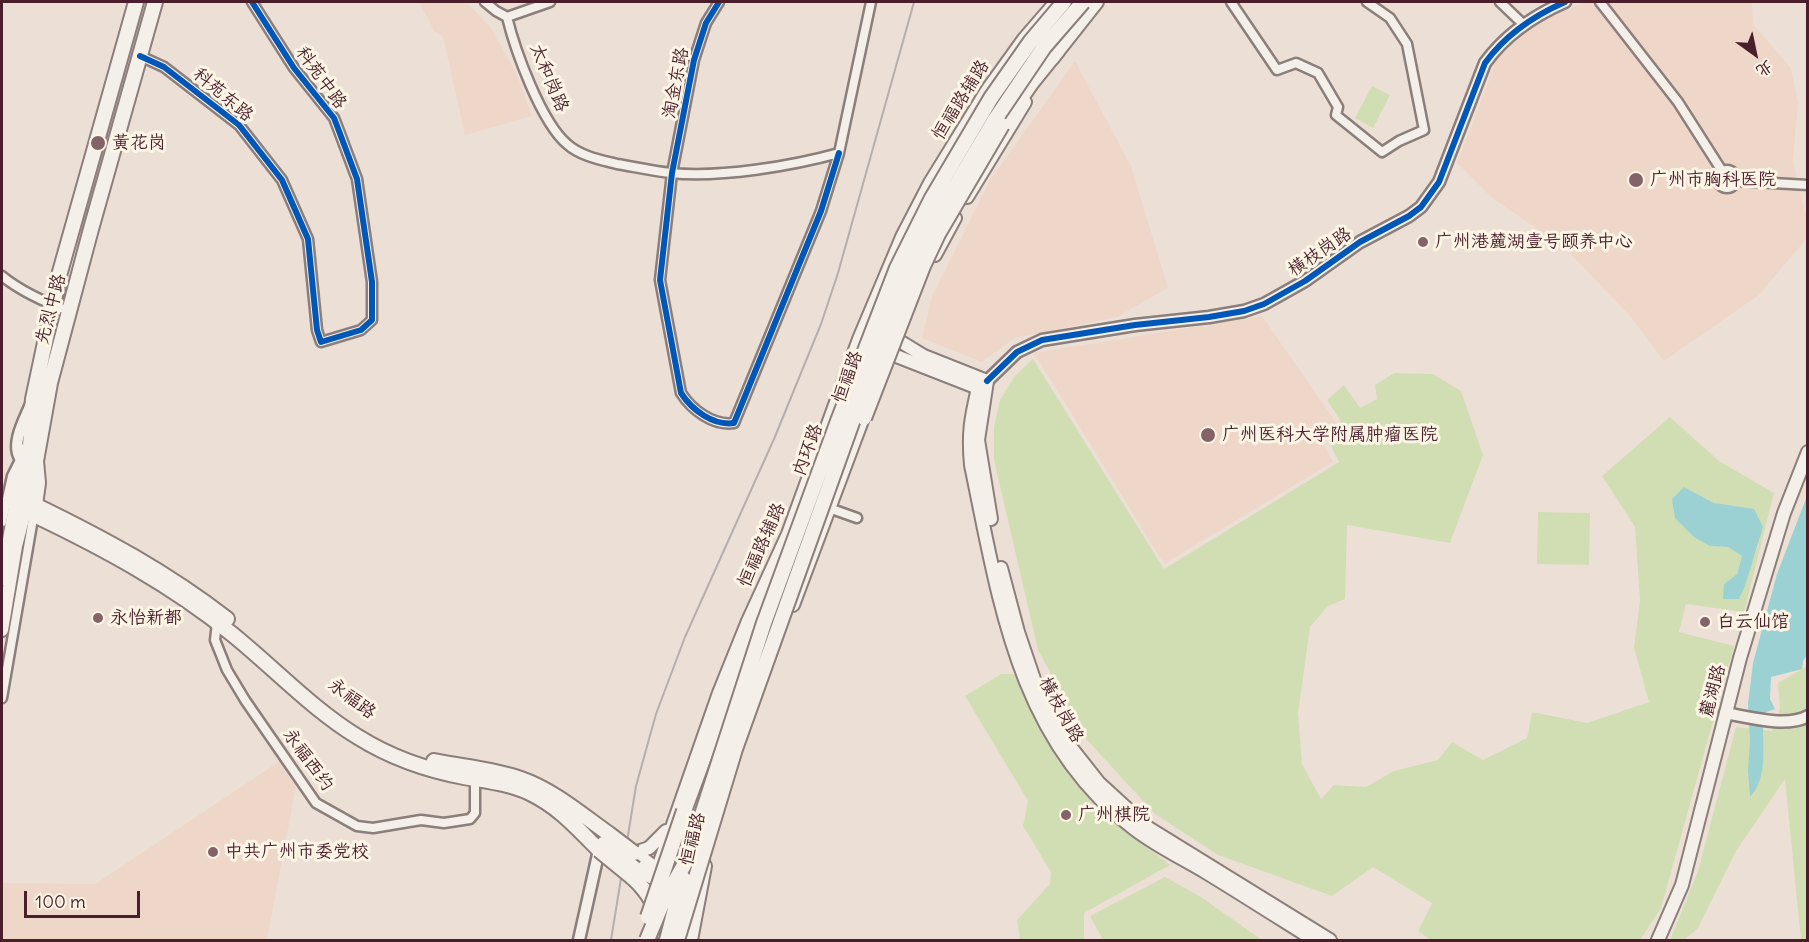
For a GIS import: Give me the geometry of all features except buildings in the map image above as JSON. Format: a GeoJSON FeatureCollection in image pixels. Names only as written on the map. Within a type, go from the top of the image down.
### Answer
{"type":"FeatureCollection","features":[{"type":"Feature","properties":{"kind":"main road","name":"先烈中路"},"geometry":{"type":"LineString","coordinates":[[27,458],[33,399],[52,304],[136,2]]}},
{"type":"Feature","properties":{"kind":"main road","name":"先烈中路"},"geometry":{"type":"LineString","coordinates":[[2,579],[10,482],[27,458],[50,383],[155,2]]}},
{"type":"Feature","properties":{"kind":"main road","name":"恒福路辅路"},"geometry":{"type":"LineString","coordinates":[[644,940],[650,897],[666,880],[674,820],[731,663],[873,346],[902,237],[930,183],[988,88],[1024,39],[1056,2]]}},
{"type":"Feature","properties":{"kind":"main road","name":"恒福路"},"geometry":{"type":"LineString","coordinates":[[689,940],[705,856],[736,754],[788,603],[826,507],[873,346],[902,260],[934,197],[1001,86],[1066,2]]}},
{"type":"Feature","properties":{"kind":"main road","name":"内环路"},"geometry":{"type":"LineString","coordinates":[[644,940],[688,858],[764,623],[897,268],[932,198],[992,98],[1031,41],[1066,2]]}},
{"type":"Feature","properties":{"kind":"main road","name":"恒福路"},"geometry":{"type":"LineString","coordinates":[[664,938],[666,880],[770,599],[873,346],[889,335],[907,274],[947,194],[1011,89],[1060,25],[1082,2]]}},
{"type":"Feature","properties":{"kind":"main road","name":"内环路"},"geometry":{"type":"LineString","coordinates":[[677,940],[705,856],[735,749],[879,347],[906,279],[925,240],[1010,96],[1044,47],[1082,2]]}},
{"type":"Feature","properties":{"kind":"main road"},"geometry":{"type":"LineString","coordinates":[[800,572],[938,234],[1002,125],[1032,82],[1097,2]]}},
{"type":"Feature","properties":{"kind":"main road"},"geometry":{"type":"LineString","coordinates":[[982,384],[924,356],[889,335],[950,226],[1057,51],[1060,25]]}},
{"type":"Feature","properties":{"kind":"main road"},"geometry":{"type":"LineString","coordinates":[[873,346],[982,384]]}},
{"type":"Feature","properties":{"kind":"main road","name":"横枝岗路"},"geometry":{"type":"LineString","coordinates":[[982,384],[969,436],[975,486],[1009,633],[1030,696],[1052,737],[1089,785],[1134,829],[1314,940]]}},
{"type":"Feature","properties":{"kind":"main road","name":"横枝岗路"},"geometry":{"type":"LineString","coordinates":[[982,384],[978,440],[991,524],[1010,607],[1025,654],[1039,694],[1058,730],[1085,767],[1137,820],[1330,940]]}},
{"type":"Feature","properties":{"kind":"main road","name":"麓湖路"},"geometry":{"type":"LineString","coordinates":[[1658,940],[1682,885],[1725,713],[1784,513],[1808,452]]}},
{"type":"Feature","properties":{"kind":"main road"},"geometry":{"type":"LineString","coordinates":[[2,630],[11,610],[16,546],[30,507],[27,458]]}},
{"type":"Feature","properties":{"kind":"main road"},"geometry":{"type":"LineString","coordinates":[[6,526],[30,507]]}},
{"type":"Feature","properties":{"kind":"main road","name":"永福路"},"geometry":{"type":"LineString","coordinates":[[30,507],[176,593],[217,623],[320,710],[358,737],[414,763],[521,789],[604,842],[634,853],[666,880],[683,911],[689,940]]}},
{"type":"Feature","properties":{"kind":"main road","name":"永福路"},"geometry":{"type":"LineString","coordinates":[[30,507],[114,544],[181,584],[236,625],[332,708],[370,734],[424,758],[494,771],[524,780],[550,793],[604,842]]}},
{"type":"Feature","properties":{"kind":"main road"},"geometry":{"type":"LineString","coordinates":[[769,661],[826,507]]}},
{"type":"Feature","properties":{"kind":"main road"},"geometry":{"type":"LineString","coordinates":[[731,663],[770,599]]}},
{"type":"Feature","properties":{"kind":"main road"},"geometry":{"type":"LineString","coordinates":[[644,940],[680,822],[739,662],[770,599]]}},
{"type":"Feature","properties":{"kind":"main road"},"geometry":{"type":"LineString","coordinates":[[634,853],[656,843],[674,820]]}},
{"type":"Feature","properties":{"kind":"main road"},"geometry":{"type":"LineString","coordinates":[[604,842],[634,873],[650,897],[660,918],[664,938]]}},
{"type":"Feature","properties":{"kind":"main road"},"geometry":{"type":"LineString","coordinates":[[634,873],[666,880],[705,856]]}},
{"type":"Feature","properties":{"kind":"main road"},"geometry":{"type":"LineString","coordinates":[[682,940],[705,856]]}},
{"type":"Feature","properties":{"kind":"main road"},"geometry":{"type":"LineString","coordinates":[[664,938],[688,858]]}},
{"type":"Feature","properties":{"kind":"street","name":"科苑中路"},"geometry":{"type":"LineString","coordinates":[[252,2],[294,68],[334,118],[355,174],[372,282],[372,320],[360,330],[321,342]]}},
{"type":"Feature","properties":{"kind":"street"},"geometry":{"type":"LineString","coordinates":[[485,2],[507,17],[550,2]]}},
{"type":"Feature","properties":{"kind":"street","name":"淘金东路"},"geometry":{"type":"LineString","coordinates":[[719,2],[706,23],[696,50],[672,173],[660,280],[681,393],[687,402],[704,416],[723,424],[734,423],[821,211],[839,153]]}},
{"type":"Feature","properties":{"kind":"street"},"geometry":{"type":"LineString","coordinates":[[839,153],[871,2]]}},
{"type":"Feature","properties":{"kind":"street"},"geometry":{"type":"LineString","coordinates":[[1231,2],[1276,70],[1296,63],[1318,73],[1338,107],[1336,115],[1382,152],[1399,141],[1424,130],[1407,44],[1390,18],[1367,2]]}},
{"type":"Feature","properties":{"kind":"street"},"geometry":{"type":"LineString","coordinates":[[1500,2],[1523,24]]}},
{"type":"Feature","properties":{"kind":"street","name":"横枝岗路"},"geometry":{"type":"LineString","coordinates":[[982,384],[1017,352],[1042,340],[1135,325],[1209,317],[1264,304],[1305,281],[1360,242],[1409,216],[1421,207],[1439,182],[1485,63],[1504,40],[1523,24],[1565,2]]}},
{"type":"Feature","properties":{"kind":"street"},"geometry":{"type":"LineString","coordinates":[[1600,2],[1678,102],[1722,171]]}},
{"type":"Feature","properties":{"kind":"street","name":"太和岗路"},"geometry":{"type":"LineString","coordinates":[[507,17],[539,102],[552,126],[567,145],[576,151],[611,162],[672,173],[758,168],[809,161],[839,153]]}},
{"type":"Feature","properties":{"kind":"street","name":"科苑东路"},"geometry":{"type":"LineString","coordinates":[[140,56],[164,67],[239,124],[282,180],[308,239],[317,330],[321,342]]}},
{"type":"Feature","properties":{"kind":"street"},"geometry":{"type":"LineString","coordinates":[[1722,171],[1733,172],[1737,181]]}},
{"type":"Feature","properties":{"kind":"street"},"geometry":{"type":"LineString","coordinates":[[1722,171],[1718,180],[1722,188],[1731,188],[1737,181]]}},
{"type":"Feature","properties":{"kind":"street"},"geometry":{"type":"LineString","coordinates":[[1737,181],[1808,185]]}},
{"type":"Feature","properties":{"kind":"street"},"geometry":{"type":"LineString","coordinates":[[2,276],[16,287],[69,310]]}},
{"type":"Feature","properties":{"kind":"street"},"geometry":{"type":"LineString","coordinates":[[826,507],[857,518]]}},
{"type":"Feature","properties":{"kind":"street"},"geometry":{"type":"LineString","coordinates":[[770,599],[788,603]]}},
{"type":"Feature","properties":{"kind":"street"},"geometry":{"type":"LineString","coordinates":[[2,698],[11,610]]}},
{"type":"Feature","properties":{"kind":"street","name":"永福西约"},"geometry":{"type":"LineString","coordinates":[[217,623],[215,640],[227,670],[316,803],[357,826],[374,828],[421,820],[444,823],[470,819],[475,813],[475,779]]}},
{"type":"Feature","properties":{"kind":"street"},"geometry":{"type":"LineString","coordinates":[[1725,713],[1782,722],[1800,721],[1808,716]]}},
{"type":"Feature","properties":{"kind":"street"},"geometry":{"type":"LineString","coordinates":[[579,940],[604,842]]}},
{"type":"Feature","properties":{"kind":"shaded area"},"geometry":{"type":"Polygon","coordinates":[[[419,2],[466,2],[477,13],[491,28],[517,75],[532,116],[465,135],[443,37],[434,31],[419,2]]]}},
{"type":"Feature","properties":{"kind":"shaded area","name":"广州市胸科医院"},"geometry":{"type":"Polygon","coordinates":[[[1585,2],[1752,2],[1753,24],[1791,68],[1798,102],[1793,161],[1807,221],[1807,238],[1759,295],[1664,361],[1630,316],[1566,249],[1491,197],[1457,163],[1497,59],[1534,24],[1585,2]]]}},
{"type":"Feature","properties":{"kind":"shaded area"},"geometry":{"type":"Polygon","coordinates":[[[1075,61],[1131,166],[1168,288],[1117,317],[1015,338],[982,362],[922,338],[932,296],[990,180],[1075,61]]]}},
{"type":"Feature","properties":{"kind":"shaded area","name":"广州医科大学附属肿瘤医院"},"geometry":{"type":"Polygon","coordinates":[[[1262,316],[1340,428],[1322,441],[1333,462],[1164,564],[1034,353],[1262,316]]]}},
{"type":"Feature","properties":{"kind":"shaded area","name":"中共广州市委党校"},"geometry":{"type":"Polygon","coordinates":[[[280,761],[296,786],[267,940],[2,940],[2,883],[95,884],[280,761]]]}},
{"type":"Feature","properties":{"kind":"green space"},"geometry":{"type":"Polygon","coordinates":[[[1372,86],[1390,95],[1373,128],[1355,118],[1372,86]]]}},
{"type":"Feature","properties":{"kind":"green space"},"geometry":{"type":"Polygon","coordinates":[[[1033,359],[1164,569],[1339,462],[1329,442],[1345,428],[1327,400],[1344,385],[1360,408],[1377,399],[1375,385],[1394,373],[1433,374],[1461,391],[1483,455],[1450,543],[1347,525],[1345,599],[1328,606],[1310,627],[1298,713],[1302,764],[1321,799],[1334,785],[1366,787],[1394,771],[1438,760],[1452,742],[1483,760],[1527,738],[1532,712],[1587,723],[1649,702],[1634,648],[1640,600],[1635,527],[1602,476],[1670,417],[1719,461],[1774,493],[1744,612],[1686,604],[1679,632],[1734,646],[1661,908],[1640,940],[1430,940],[1418,931],[1432,903],[1373,867],[1332,896],[1218,855],[1155,814],[1077,729],[1061,692],[1038,650],[994,460],[994,427],[1000,400],[1014,377],[1033,359]],[[1684,487],[1710,546],[1728,547],[1742,556],[1737,574],[1724,584],[1745,586],[1759,544],[1714,503],[1684,487]]]}},
{"type":"Feature","properties":{"kind":"green space"},"geometry":{"type":"Polygon","coordinates":[[[1538,512],[1590,513],[1589,565],[1537,564],[1538,512]]]}},
{"type":"Feature","properties":{"kind":"green space"},"geometry":{"type":"Polygon","coordinates":[[[1807,666],[1807,940],[1801,940],[1785,779],[1736,851],[1698,928],[1684,940],[1670,940],[1698,871],[1736,727],[1772,731],[1780,709],[1778,683],[1807,666]]]}},
{"type":"Feature","properties":{"kind":"green space","name":"广州棋院"},"geometry":{"type":"Polygon","coordinates":[[[1001,674],[1017,674],[1039,726],[1092,803],[1170,865],[1084,913],[1084,938],[1086,940],[1020,940],[1017,920],[1050,884],[1051,872],[1023,826],[1028,801],[965,696],[1001,674]]]}},
{"type":"Feature","properties":{"kind":"green space"},"geometry":{"type":"Polygon","coordinates":[[[1165,877],[1201,897],[1262,940],[1103,940],[1090,916],[1165,877]]]}},
{"type":"Feature","properties":{"kind":"water"},"geometry":{"type":"Polygon","coordinates":[[[1684,487],[1714,503],[1754,509],[1763,527],[1739,599],[1723,599],[1724,584],[1737,574],[1742,556],[1728,547],[1710,546],[1694,537],[1675,518],[1672,499],[1684,487]]]}},
{"type":"Feature","properties":{"kind":"water"},"geometry":{"type":"Polygon","coordinates":[[[1807,496],[1807,655],[1802,669],[1771,677],[1770,699],[1775,709],[1764,713],[1763,767],[1756,788],[1750,797],[1748,704],[1753,663],[1777,574],[1807,496]]]}},
{"type":"Feature","properties":{"kind":"railway"},"geometry":{"type":"LineString","coordinates":[[611,940],[636,786],[656,714],[685,637],[774,439],[821,324],[838,273],[914,2]]}},
{"type":"Feature","properties":{"kind":"cycle path"},"geometry":{"type":"LineString","coordinates":[[140,56],[164,67],[239,125],[282,180],[308,239],[317,330],[321,342],[361,330],[372,320],[372,282],[357,179],[334,118],[294,68],[252,2]]}},
{"type":"Feature","properties":{"kind":"cycle path"},"geometry":{"type":"LineString","coordinates":[[719,2],[706,23],[694,60],[672,173],[660,280],[681,393],[704,416],[718,422],[734,423],[821,211],[839,153]]}},
{"type":"Feature","properties":{"kind":"cycle path"},"geometry":{"type":"LineString","coordinates":[[987,381],[1017,352],[1042,340],[1135,325],[1209,317],[1244,311],[1264,304],[1305,281],[1360,242],[1409,216],[1421,207],[1439,182],[1485,63],[1502,43],[1521,27],[1565,2]]}},
{"type":"Feature","properties":{"kind":"place","name":"黄花岗"},"geometry":{"type":"Point","coordinates":[98,143]}},
{"type":"Feature","properties":{"kind":"place","name":"广州市胸科医院"},"geometry":{"type":"Point","coordinates":[1636,180]}},
{"type":"Feature","properties":{"kind":"place","name":"广州港麓湖壹号颐养中心"},"geometry":{"type":"Point","coordinates":[1423,242]}},
{"type":"Feature","properties":{"kind":"place","name":"广州医科大学附属肿瘤医院"},"geometry":{"type":"Point","coordinates":[1208,435]}},
{"type":"Feature","properties":{"kind":"place","name":"永怡新都"},"geometry":{"type":"Point","coordinates":[98,618]}},
{"type":"Feature","properties":{"kind":"place","name":"白云仙馆"},"geometry":{"type":"Point","coordinates":[1705,622]}},
{"type":"Feature","properties":{"kind":"place","name":"广州棋院"},"geometry":{"type":"Point","coordinates":[1066,815]}},
{"type":"Feature","properties":{"kind":"place","name":"中共广州市委党校"},"geometry":{"type":"Point","coordinates":[213,852]}}]}
